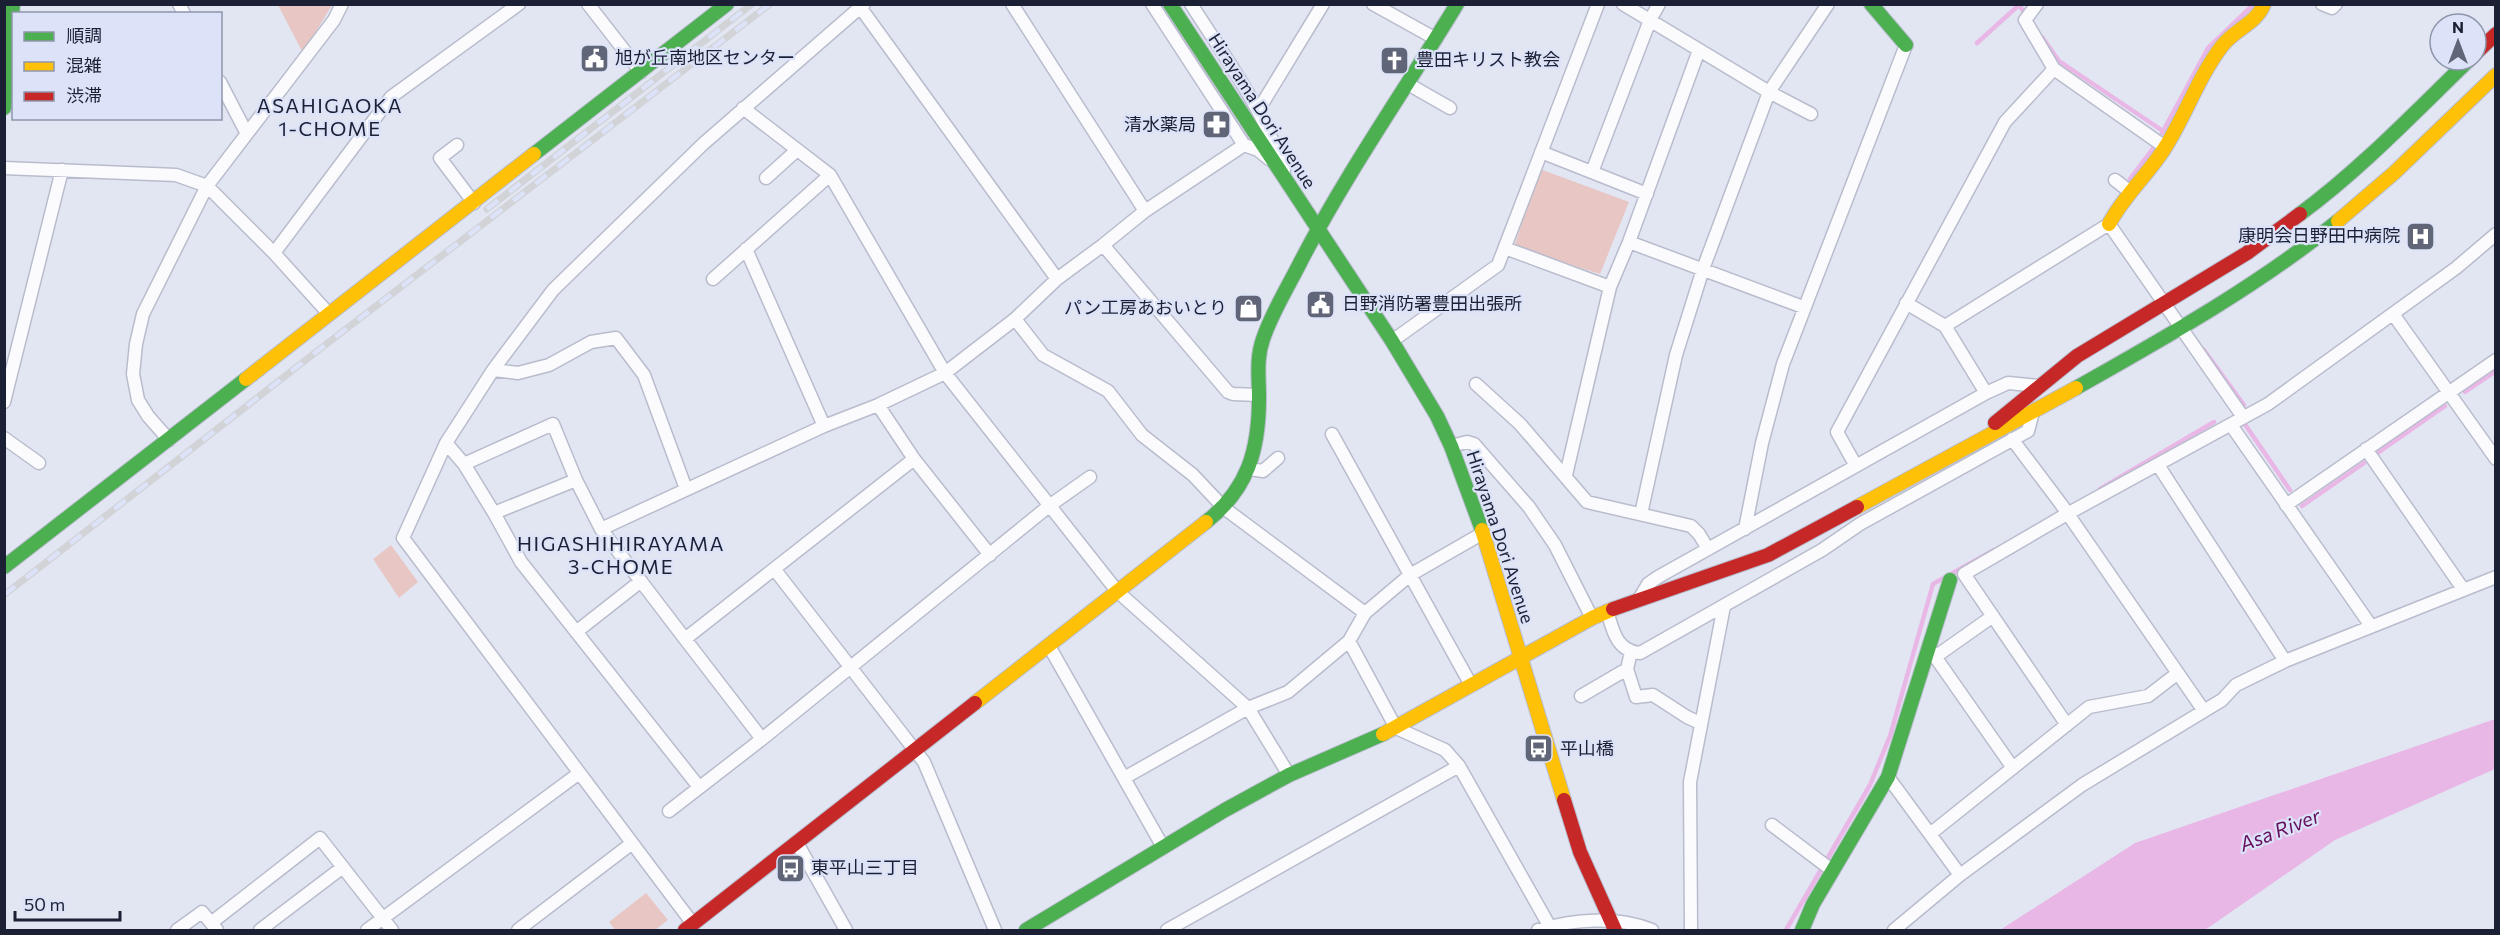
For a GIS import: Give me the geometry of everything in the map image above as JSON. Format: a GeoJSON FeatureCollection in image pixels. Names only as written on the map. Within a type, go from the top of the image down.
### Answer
{"type":"FeatureCollection","features":[{"type":"Feature","properties":{"kind":"street"},"geometry":{"type":"LineString","coordinates":[[169,440],[148,416],[138,400],[133,374],[136,344],[143,314],[207,186],[246,132],[334,20],[342,4]]}},
{"type":"Feature","properties":{"kind":"street"},"geometry":{"type":"LineString","coordinates":[[274,253],[391,97],[519,4]]}},
{"type":"Feature","properties":{"kind":"street"},"geometry":{"type":"LineString","coordinates":[[588,4],[641,72]]}},
{"type":"Feature","properties":{"kind":"street"},"geometry":{"type":"LineString","coordinates":[[4,567],[727,4]]}},
{"type":"Feature","properties":{"kind":"street"},"geometry":{"type":"LineString","coordinates":[[1012,4],[1145,212]]}},
{"type":"Feature","properties":{"kind":"street","name":"Hirayama Dori Avenue"},"geometry":{"type":"LineString","coordinates":[[1170,4],[1392,341],[1437,416],[1451,446],[1483,532],[1519,657],[1580,852],[1612,926]]}},
{"type":"Feature","properties":{"kind":"street"},"geometry":{"type":"LineString","coordinates":[[1191,4],[1259,109],[1274,139],[1290,187]]}},
{"type":"Feature","properties":{"kind":"street"},"geometry":{"type":"LineString","coordinates":[[1259,109],[1323,4]]}},
{"type":"Feature","properties":{"kind":"street"},"geometry":{"type":"LineString","coordinates":[[1373,4],[1437,39]]}},
{"type":"Feature","properties":{"kind":"street"},"geometry":{"type":"LineString","coordinates":[[1057,279],[862,6],[743,108],[553,290],[493,370],[446,443],[403,538],[631,844],[689,927],[1224,508],[1236,494],[1249,469],[1260,428],[1258,360],[1264,336],[1317,228],[1457,4]]}},
{"type":"Feature","properties":{"kind":"street"},"geometry":{"type":"LineString","coordinates":[[1392,341],[1498,265],[1598,4]]}},
{"type":"Feature","properties":{"kind":"street"},"geometry":{"type":"LineString","coordinates":[[1623,4],[1769,92],[1811,114]]}},
{"type":"Feature","properties":{"kind":"street"},"geometry":{"type":"LineString","coordinates":[[1592,172],[1650,20],[1659,4]]}},
{"type":"Feature","properties":{"kind":"street"},"geometry":{"type":"LineString","coordinates":[[1641,514],[1676,355],[1703,269],[1769,92],[1828,4]]}},
{"type":"Feature","properties":{"kind":"street"},"geometry":{"type":"LineString","coordinates":[[1745,529],[1777,384],[1803,307],[1906,45],[1871,4]]}},
{"type":"Feature","properties":{"kind":"street"},"geometry":{"type":"LineString","coordinates":[[2037,4],[2025,20],[2054,69],[2165,147]]}},
{"type":"Feature","properties":{"kind":"street"},"geometry":{"type":"LineString","coordinates":[[1945,326],[2109,224],[2122,186],[2165,147],[2213,59],[2226,41],[2261,16],[2264,4]]}},
{"type":"Feature","properties":{"kind":"street"},"geometry":{"type":"LineString","coordinates":[[2322,4],[2332,8],[2336,4]]}},
{"type":"Feature","properties":{"kind":"street"},"geometry":{"type":"LineString","coordinates":[[1157,6],[1244,145],[1258,150],[1274,163]]}},
{"type":"Feature","properties":{"kind":"street"},"geometry":{"type":"LineString","coordinates":[[4,108],[10,69],[12,26]]}},
{"type":"Feature","properties":{"kind":"street"},"geometry":{"type":"LineString","coordinates":[[1566,475],[1610,287],[1629,242],[1699,50]]}},
{"type":"Feature","properties":{"kind":"street"},"geometry":{"type":"LineString","coordinates":[[1856,466],[1837,432],[2005,122],[2054,69]]}},
{"type":"Feature","properties":{"kind":"street"},"geometry":{"type":"LineString","coordinates":[[1964,449],[2077,356],[2254,248],[2326,195],[2457,72]]}},
{"type":"Feature","properties":{"kind":"street"},"geometry":{"type":"LineString","coordinates":[[1026,930],[1162,847],[1289,775],[1396,728],[1519,657],[1607,611],[1768,555],[2033,412],[2181,328],[2285,262],[2343,219],[2392,176],[2496,75]]}},
{"type":"Feature","properties":{"kind":"street"},"geometry":{"type":"LineString","coordinates":[[1408,84],[1450,108]]}},
{"type":"Feature","properties":{"kind":"street"},"geometry":{"type":"LineString","coordinates":[[222,86],[246,132]]}},
{"type":"Feature","properties":{"kind":"street"},"geometry":{"type":"LineString","coordinates":[[743,108],[830,175],[945,373],[1117,591],[1248,708],[1289,775]]}},
{"type":"Feature","properties":{"kind":"street"},"geometry":{"type":"LineString","coordinates":[[457,145],[440,158],[474,202]]}},
{"type":"Feature","properties":{"kind":"street"},"geometry":{"type":"LineString","coordinates":[[601,530],[824,426],[878,405],[945,373],[1014,319],[1057,279],[1145,212],[1244,145]]}},
{"type":"Feature","properties":{"kind":"street"},"geometry":{"type":"LineString","coordinates":[[766,178],[797,150]]}},
{"type":"Feature","properties":{"kind":"street"},"geometry":{"type":"LineString","coordinates":[[1542,152],[1647,194]]}},
{"type":"Feature","properties":{"kind":"street"},"geometry":{"type":"LineString","coordinates":[[4,168],[176,175],[207,186],[274,253],[328,314]]}},
{"type":"Feature","properties":{"kind":"street"},"geometry":{"type":"LineString","coordinates":[[4,402],[62,170]]}},
{"type":"Feature","properties":{"kind":"street"},"geometry":{"type":"LineString","coordinates":[[713,279],[830,175]]}},
{"type":"Feature","properties":{"kind":"street"},"geometry":{"type":"LineString","coordinates":[[2109,224],[2243,417]]}},
{"type":"Feature","properties":{"kind":"street"},"geometry":{"type":"LineString","coordinates":[[1802,930],[1831,870],[1887,777],[1932,652],[1950,580],[1964,574],[2065,510],[2158,465],[2268,404],[2456,268],[2496,234]]}},
{"type":"Feature","properties":{"kind":"street"},"geometry":{"type":"LineString","coordinates":[[1629,242],[1803,307]]}},
{"type":"Feature","properties":{"kind":"street"},"geometry":{"type":"LineString","coordinates":[[1103,245],[1228,392],[1259,395]]}},
{"type":"Feature","properties":{"kind":"street"},"geometry":{"type":"LineString","coordinates":[[1505,248],[1610,287]]}},
{"type":"Feature","properties":{"kind":"street"},"geometry":{"type":"LineString","coordinates":[[746,249],[824,426]]}},
{"type":"Feature","properties":{"kind":"street"},"geometry":{"type":"LineString","coordinates":[[1905,303],[1945,326],[1986,393]]}},
{"type":"Feature","properties":{"kind":"street"},"geometry":{"type":"LineString","coordinates":[[2393,314],[2496,459]]}},
{"type":"Feature","properties":{"kind":"street"},"geometry":{"type":"LineString","coordinates":[[1014,319],[1043,355],[1108,391],[1142,435],[1193,475],[1224,508],[1365,613]]}},
{"type":"Feature","properties":{"kind":"street"},"geometry":{"type":"LineString","coordinates":[[493,370],[518,373],[549,365],[591,342],[616,339],[644,375],[686,489]]}},
{"type":"Feature","properties":{"kind":"street"},"geometry":{"type":"LineString","coordinates":[[2286,505],[2496,360]]}},
{"type":"Feature","properties":{"kind":"street"},"geometry":{"type":"LineString","coordinates":[[1639,599],[1648,584],[1986,393],[2008,383],[2040,386]]}},
{"type":"Feature","properties":{"kind":"street"},"geometry":{"type":"LineString","coordinates":[[1476,384],[1520,424],[1587,502],[1691,526],[1708,549]]}},
{"type":"Feature","properties":{"kind":"street"},"geometry":{"type":"LineString","coordinates":[[878,405],[914,459],[990,555]]}},
{"type":"Feature","properties":{"kind":"street"},"geometry":{"type":"LineString","coordinates":[[1607,611],[1619,643],[1631,652],[1640,653],[1822,550],[1860,524],[2028,431],[2033,412]]}},
{"type":"Feature","properties":{"kind":"street"},"geometry":{"type":"LineString","coordinates":[[464,464],[553,424],[576,480],[601,530],[762,739]]}},
{"type":"Feature","properties":{"kind":"street"},"geometry":{"type":"LineString","coordinates":[[2231,425],[2371,626]]}},
{"type":"Feature","properties":{"kind":"street"},"geometry":{"type":"LineString","coordinates":[[1332,434],[1472,685]]}},
{"type":"Feature","properties":{"kind":"street"},"geometry":{"type":"LineString","coordinates":[[4,438],[39,463]]}},
{"type":"Feature","properties":{"kind":"street"},"geometry":{"type":"LineString","coordinates":[[2012,439],[2065,510],[2205,711]]}},
{"type":"Feature","properties":{"kind":"street"},"geometry":{"type":"LineString","coordinates":[[1451,446],[1467,442],[1474,444],[1529,507],[1555,545],[1592,618]]}},
{"type":"Feature","properties":{"kind":"street"},"geometry":{"type":"LineString","coordinates":[[446,443],[464,464],[521,562],[699,787]]}},
{"type":"Feature","properties":{"kind":"street"},"geometry":{"type":"LineString","coordinates":[[2367,449],[2463,590]]}},
{"type":"Feature","properties":{"kind":"street"},"geometry":{"type":"LineString","coordinates":[[1249,469],[1263,471],[1278,458]]}},
{"type":"Feature","properties":{"kind":"street"},"geometry":{"type":"LineString","coordinates":[[685,639],[914,459]]}},
{"type":"Feature","properties":{"kind":"street"},"geometry":{"type":"LineString","coordinates":[[2158,465],[2285,661]]}},
{"type":"Feature","properties":{"kind":"street"},"geometry":{"type":"LineString","coordinates":[[669,811],[762,739],[1049,506],[1090,477]]}},
{"type":"Feature","properties":{"kind":"street"},"geometry":{"type":"LineString","coordinates":[[494,513],[576,480]]}},
{"type":"Feature","properties":{"kind":"street"},"geometry":{"type":"LineString","coordinates":[[1124,778],[1248,708],[1288,692],[1349,641],[1365,613],[1410,575],[1483,532]]}},
{"type":"Feature","properties":{"kind":"street"},"geometry":{"type":"LineString","coordinates":[[775,570],[924,762],[995,930]]}},
{"type":"Feature","properties":{"kind":"street"},"geometry":{"type":"LineString","coordinates":[[1964,574],[2067,725]]}},
{"type":"Feature","properties":{"kind":"street"},"geometry":{"type":"LineString","coordinates":[[1894,930],[1960,875],[2082,785],[2222,700],[2236,685],[2285,661],[2496,577]]}},
{"type":"Feature","properties":{"kind":"street"},"geometry":{"type":"LineString","coordinates":[[576,632],[640,581]]}},
{"type":"Feature","properties":{"kind":"street"},"geometry":{"type":"LineString","coordinates":[[1691,930],[1689,803],[1692,765],[1724,606]]}},
{"type":"Feature","properties":{"kind":"street"},"geometry":{"type":"LineString","coordinates":[[1932,652],[1993,616]]}},
{"type":"Feature","properties":{"kind":"street"},"geometry":{"type":"LineString","coordinates":[[1349,641],[1396,728],[1445,750],[1459,766],[1544,929],[1568,922],[1652,930]]}},
{"type":"Feature","properties":{"kind":"street"},"geometry":{"type":"LineString","coordinates":[[1048,646],[1162,847]]}},
{"type":"Feature","properties":{"kind":"street"},"geometry":{"type":"LineString","coordinates":[[1631,652],[1627,669],[1636,697],[1653,695],[1700,723]]}},
{"type":"Feature","properties":{"kind":"street"},"geometry":{"type":"LineString","coordinates":[[1932,652],[2013,768]]}},
{"type":"Feature","properties":{"kind":"street"},"geometry":{"type":"LineString","coordinates":[[1581,696],[1627,669]]}},
{"type":"Feature","properties":{"kind":"street"},"geometry":{"type":"LineString","coordinates":[[1930,834],[2089,707],[2148,696],[2178,673]]}},
{"type":"Feature","properties":{"kind":"street"},"geometry":{"type":"LineString","coordinates":[[1167,930],[1459,766]]}},
{"type":"Feature","properties":{"kind":"street"},"geometry":{"type":"LineString","coordinates":[[367,930],[578,774]]}},
{"type":"Feature","properties":{"kind":"street"},"geometry":{"type":"LineString","coordinates":[[1887,777],[1960,875]]}},
{"type":"Feature","properties":{"kind":"street"},"geometry":{"type":"LineString","coordinates":[[1772,825],[1831,870]]}},
{"type":"Feature","properties":{"kind":"street"},"geometry":{"type":"LineString","coordinates":[[177,930],[202,912],[214,927],[320,838],[392,930]]}},
{"type":"Feature","properties":{"kind":"street"},"geometry":{"type":"LineString","coordinates":[[797,843],[846,930]]}},
{"type":"Feature","properties":{"kind":"street"},"geometry":{"type":"LineString","coordinates":[[518,930],[631,844]]}},
{"type":"Feature","properties":{"kind":"street"},"geometry":{"type":"LineString","coordinates":[[260,930],[343,867]]}},
{"type":"Feature","properties":{"kind":"shaded area"},"geometry":{"type":"Polygon","coordinates":[[[278,5],[332,5],[303,53],[278,5]]]}},
{"type":"Feature","properties":{"kind":"shaded area"},"geometry":{"type":"Polygon","coordinates":[[[1540,169],[1629,202],[1600,274],[1514,247],[1540,169]]]}},
{"type":"Feature","properties":{"kind":"shaded area"},"geometry":{"type":"Polygon","coordinates":[[[391,545],[418,582],[399,598],[373,559],[391,545]]]}},
{"type":"Feature","properties":{"kind":"shaded area"},"geometry":{"type":"Polygon","coordinates":[[[646,893],[668,920],[655,930],[615,930],[609,922],[646,893]]]}},
{"type":"Feature","properties":{"kind":"water","name":"Asa River"},"geometry":{"type":"Polygon","coordinates":[[[2495,719],[2495,769],[2335,840],[2205,930],[2000,930],[2135,843],[2495,719]]]}},
{"type":"Feature","properties":{"kind":"waterway"},"geometry":{"type":"LineString","coordinates":[[2162,133],[2208,48],[2254,4]]}},
{"type":"Feature","properties":{"kind":"waterway"},"geometry":{"type":"LineString","coordinates":[[1977,43],[2019,5],[2026,15]]}},
{"type":"Feature","properties":{"kind":"waterway"},"geometry":{"type":"LineString","coordinates":[[2042,37],[2059,61],[2163,131]]}},
{"type":"Feature","properties":{"kind":"waterway"},"geometry":{"type":"LineString","coordinates":[[2130,179],[2154,147]]}},
{"type":"Feature","properties":{"kind":"waterway"},"geometry":{"type":"LineString","coordinates":[[2204,350],[2244,405]]}},
{"type":"Feature","properties":{"kind":"waterway"},"geometry":{"type":"LineString","coordinates":[[2465,392],[2496,371]]}},
{"type":"Feature","properties":{"kind":"waterway"},"geometry":{"type":"LineString","coordinates":[[2379,452],[2445,406]]}},
{"type":"Feature","properties":{"kind":"waterway"},"geometry":{"type":"LineString","coordinates":[[2242,420],[2290,490]]}},
{"type":"Feature","properties":{"kind":"waterway"},"geometry":{"type":"LineString","coordinates":[[2100,489],[2214,422]]}},
{"type":"Feature","properties":{"kind":"waterway"},"geometry":{"type":"LineString","coordinates":[[2302,506],[2364,463]]}},
{"type":"Feature","properties":{"kind":"waterway"},"geometry":{"type":"LineString","coordinates":[[1786,930],[1870,785],[1890,736],[1933,584],[1994,550]]}},
{"type":"Feature","properties":{"kind":"railway"},"geometry":{"type":"LineString","coordinates":[[487,209],[752,4]]}},
{"type":"Feature","properties":{"kind":"railway"},"geometry":{"type":"LineString","coordinates":[[4,595],[316,352],[770,4]]}},
{"type":"Feature","properties":{"kind":"traffic: fast"},"geometry":{"type":"LineString","coordinates":[[12,12],[13,4]]}},
{"type":"Feature","properties":{"kind":"traffic: fast"},"geometry":{"type":"LineString","coordinates":[[534,154],[727,4]]}},
{"type":"Feature","properties":{"kind":"traffic: fast"},"geometry":{"type":"LineString","coordinates":[[1170,4],[1392,341],[1437,416],[1451,446],[1482,530]]}},
{"type":"Feature","properties":{"kind":"traffic: fast"},"geometry":{"type":"LineString","coordinates":[[1206,522],[1232,496],[1248,467],[1257,435],[1259,354],[1276,309],[1337,195],[1457,4]]}},
{"type":"Feature","properties":{"kind":"traffic: fast"},"geometry":{"type":"LineString","coordinates":[[1871,4],[1906,45]]}},
{"type":"Feature","properties":{"kind":"traffic: fast"},"geometry":{"type":"LineString","coordinates":[[4,108],[12,16]]}},
{"type":"Feature","properties":{"kind":"traffic: fast"},"geometry":{"type":"LineString","coordinates":[[2300,214],[2366,159],[2457,72]]}},
{"type":"Feature","properties":{"kind":"traffic: fast"},"geometry":{"type":"LineString","coordinates":[[2076,388],[2243,289],[2338,221]]}},
{"type":"Feature","properties":{"kind":"traffic: fast"},"geometry":{"type":"LineString","coordinates":[[4,567],[246,379]]}},
{"type":"Feature","properties":{"kind":"traffic: fast"},"geometry":{"type":"LineString","coordinates":[[1802,930],[1813,904],[1888,777],[1950,580]]}},
{"type":"Feature","properties":{"kind":"traffic: fast"},"geometry":{"type":"LineString","coordinates":[[1026,930],[1225,810],[1289,775],[1383,734]]}},
{"type":"Feature","properties":{"kind":"traffic: slow"},"geometry":{"type":"LineString","coordinates":[[2109,224],[2166,146],[2199,82],[2222,46],[2251,22],[2264,4]]}},
{"type":"Feature","properties":{"kind":"traffic: slow"},"geometry":{"type":"LineString","coordinates":[[2338,221],[2394,173],[2496,75]]}},
{"type":"Feature","properties":{"kind":"traffic: slow"},"geometry":{"type":"LineString","coordinates":[[246,379],[534,154]]}},
{"type":"Feature","properties":{"kind":"traffic: slow"},"geometry":{"type":"LineString","coordinates":[[1857,507],[2076,388]]}},
{"type":"Feature","properties":{"kind":"traffic: slow"},"geometry":{"type":"LineString","coordinates":[[975,703],[1206,522]]}},
{"type":"Feature","properties":{"kind":"traffic: slow"},"geometry":{"type":"LineString","coordinates":[[1482,530],[1564,800]]}},
{"type":"Feature","properties":{"kind":"traffic: slow"},"geometry":{"type":"LineString","coordinates":[[1383,734],[1592,618],[1613,609]]}},
{"type":"Feature","properties":{"kind":"traffic: jam"},"geometry":{"type":"LineString","coordinates":[[2488,42],[2496,34]]}},
{"type":"Feature","properties":{"kind":"traffic: jam"},"geometry":{"type":"LineString","coordinates":[[1995,423],[2077,356],[2247,253],[2300,214]]}},
{"type":"Feature","properties":{"kind":"traffic: jam"},"geometry":{"type":"LineString","coordinates":[[1613,609],[1768,555],[1857,507]]}},
{"type":"Feature","properties":{"kind":"traffic: jam"},"geometry":{"type":"LineString","coordinates":[[685,930],[975,703]]}},
{"type":"Feature","properties":{"kind":"traffic: jam"},"geometry":{"type":"LineString","coordinates":[[1564,800],[1580,852],[1615,930]]}},
{"type":"Feature","properties":{"kind":"place","name":"旭が丘南地区センター"},"geometry":{"type":"Point","coordinates":[594,58]}},
{"type":"Feature","properties":{"kind":"place","name":"豊田キリスト教会"},"geometry":{"type":"Point","coordinates":[1395,60]}},
{"type":"Feature","properties":{"kind":"place","name":"清水薬局"},"geometry":{"type":"Point","coordinates":[1217,125]}},
{"type":"Feature","properties":{"kind":"place","name":"康明会日野田中病院"},"geometry":{"type":"Point","coordinates":[2421,236]}},
{"type":"Feature","properties":{"kind":"place","name":"日野消防署豊田出張所"},"geometry":{"type":"Point","coordinates":[1321,304]}},
{"type":"Feature","properties":{"kind":"place","name":"パン工房あおいとり"},"geometry":{"type":"Point","coordinates":[1248,308]}},
{"type":"Feature","properties":{"kind":"place","name":"平山橋"},"geometry":{"type":"Point","coordinates":[1539,749]}},
{"type":"Feature","properties":{"kind":"place","name":"東平山三丁目"},"geometry":{"type":"Point","coordinates":[790,868]}},
{"type":"Feature","properties":{"kind":"district","name":"ASAHIGAOKA 1-CHOME"},"geometry":{"type":"Point","coordinates":[330,118]}},
{"type":"Feature","properties":{"kind":"district","name":"HIGASHIHIRAYAMA 3-CHOME"},"geometry":{"type":"Point","coordinates":[621,556]}}]}
